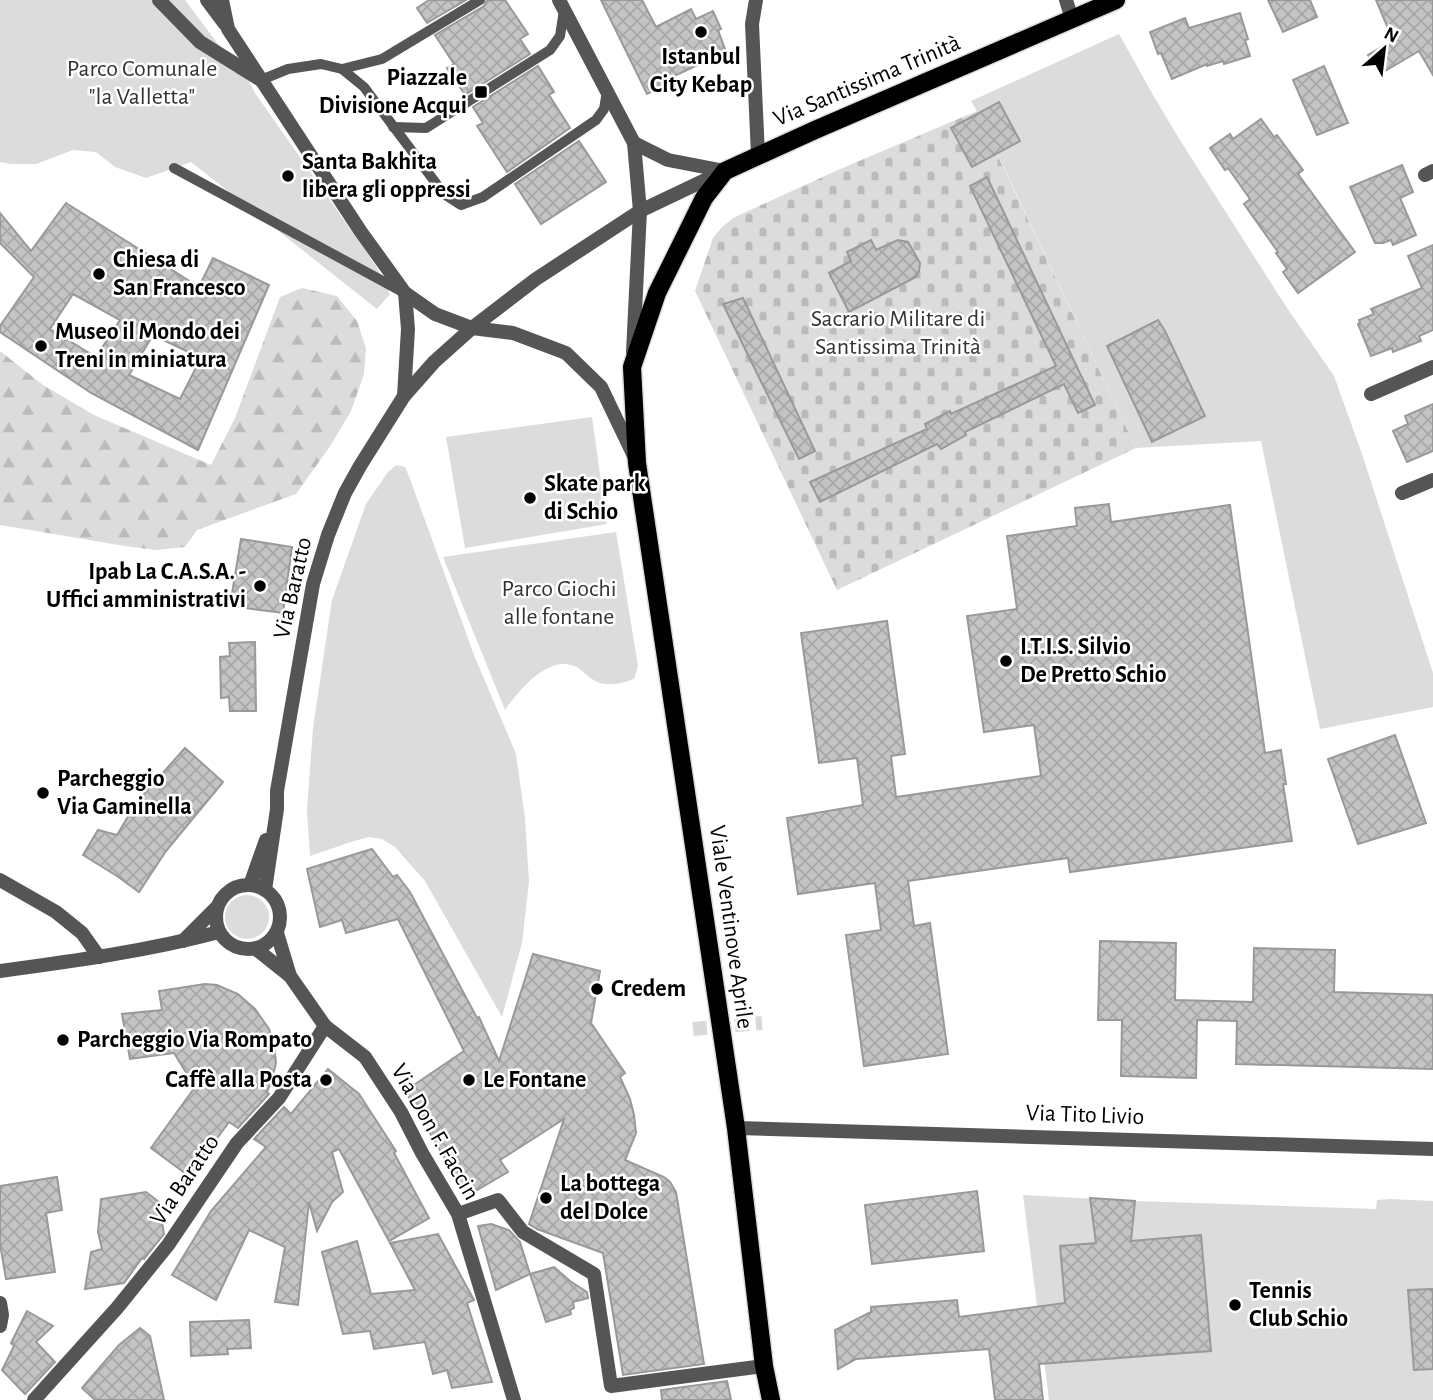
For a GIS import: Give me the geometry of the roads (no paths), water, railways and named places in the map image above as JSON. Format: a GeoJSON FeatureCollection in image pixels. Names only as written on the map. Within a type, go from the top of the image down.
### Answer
{"type":"FeatureCollection","features":[{"type":"Feature","properties":{"kind":"main road","name":"Via Santissima Trinità"},"geometry":{"type":"LineString","coordinates":[[725,171],[1116,0]]}},
{"type":"Feature","properties":{"kind":"main road","name":"Viale Ventinove Aprile"},"geometry":{"type":"LineString","coordinates":[[725,171],[704,198],[688,227],[657,293],[632,367],[637,463],[736,1128],[764,1366],[771,1400]]}},
{"type":"Feature","properties":{"kind":"street"},"geometry":{"type":"LineString","coordinates":[[159,0],[200,42],[261,80]]}},
{"type":"Feature","properties":{"kind":"street"},"geometry":{"type":"LineString","coordinates":[[207,0],[361,232],[405,293],[435,314],[472,328]]}},
{"type":"Feature","properties":{"kind":"street"},"geometry":{"type":"LineString","coordinates":[[222,0],[228,29]]}},
{"type":"Feature","properties":{"kind":"street"},"geometry":{"type":"LineString","coordinates":[[756,0],[752,24],[758,155]]}},
{"type":"Feature","properties":{"kind":"street"},"geometry":{"type":"LineString","coordinates":[[1066,0],[1072,19]]}},
{"type":"Feature","properties":{"kind":"street"},"geometry":{"type":"LineString","coordinates":[[562,5],[634,143],[668,160],[725,171]]}},
{"type":"Feature","properties":{"kind":"street","name":"Viale Ventinove Aprile"},"geometry":{"type":"LineString","coordinates":[[632,367],[640,211],[634,143]]}},
{"type":"Feature","properties":{"kind":"street","name":"Via Santissima Trinità"},"geometry":{"type":"LineString","coordinates":[[640,211],[725,171]]}},
{"type":"Feature","properties":{"kind":"street","name":"Via Baratto"},"geometry":{"type":"LineString","coordinates":[[265,890],[277,791],[313,584],[328,535],[350,484],[404,396],[434,362],[472,328],[536,279],[640,211]]}},
{"type":"Feature","properties":{"kind":"street","name":"Via Baratto"},"geometry":{"type":"LineString","coordinates":[[404,396],[408,329],[405,293]]}},
{"type":"Feature","properties":{"kind":"street","name":"Viale Ventinove Aprile"},"geometry":{"type":"LineString","coordinates":[[472,328],[513,333],[566,353],[601,387],[637,463]]}},
{"type":"Feature","properties":{"kind":"street"},"geometry":{"type":"LineString","coordinates":[[1371,394],[1433,367]]}},
{"type":"Feature","properties":{"kind":"street"},"geometry":{"type":"LineString","coordinates":[[1402,493],[1433,480]]}},
{"type":"Feature","properties":{"kind":"street","name":"Via Baratto"},"geometry":{"type":"LineString","coordinates":[[250,885],[277,808]]}},
{"type":"Feature","properties":{"kind":"street"},"geometry":{"type":"LineString","coordinates":[[0,880],[57,912],[82,933],[99,957]]}},
{"type":"Feature","properties":{"kind":"street"},"geometry":{"type":"LineString","coordinates":[[182,942],[216,908],[226,893],[250,885],[273,896],[280,914],[277,933],[256,949],[239,948],[224,939],[219,932],[216,908]]}},
{"type":"Feature","properties":{"kind":"street"},"geometry":{"type":"LineString","coordinates":[[0,971],[99,957],[182,942],[219,932]]}},
{"type":"Feature","properties":{"kind":"street"},"geometry":{"type":"LineString","coordinates":[[277,933],[289,976]]}},
{"type":"Feature","properties":{"kind":"street"},"geometry":{"type":"LineString","coordinates":[[256,949],[289,976],[325,1026]]}},
{"type":"Feature","properties":{"kind":"street","name":"Via Baratto"},"geometry":{"type":"LineString","coordinates":[[34,1400],[117,1308],[168,1245],[237,1143],[279,1098],[325,1026]]}},
{"type":"Feature","properties":{"kind":"street","name":"Via Don F. Faccin"},"geometry":{"type":"LineString","coordinates":[[325,1026],[365,1057],[401,1112],[458,1214],[514,1400]]}},
{"type":"Feature","properties":{"kind":"street","name":"Via Tito Livio"},"geometry":{"type":"LineString","coordinates":[[736,1128],[1433,1149]]}},
{"type":"Feature","properties":{"kind":"street"},"geometry":{"type":"LineString","coordinates":[[458,1214],[498,1200],[523,1232],[594,1274],[611,1386],[764,1366]]}},
{"type":"Feature","properties":{"kind":"street"},"geometry":{"type":"LineString","coordinates":[[0,1303],[0,1326]]}},
{"type":"Feature","properties":{"kind":"lane"},"geometry":{"type":"LineString","coordinates":[[342,69],[382,59],[480,0]]}},
{"type":"Feature","properties":{"kind":"lane"},"geometry":{"type":"LineString","coordinates":[[393,127],[426,128],[550,50],[560,36],[562,5]]}},
{"type":"Feature","properties":{"kind":"lane"},"geometry":{"type":"LineString","coordinates":[[261,80],[288,69],[321,64],[342,69],[364,87],[444,194],[461,205],[483,197],[596,120],[604,108],[607,89]]}},
{"type":"Feature","properties":{"kind":"lane"},"geometry":{"type":"LineString","coordinates":[[174,168],[405,293]]}},
{"type":"Feature","properties":{"kind":"tunnel"},"geometry":{"type":"LineString","coordinates":[[693,1029],[762,1023]]}},
{"type":"Feature","properties":{"kind":"place","name":"Istanbul City Kebap"},"geometry":{"type":"Point","coordinates":[701,32]}},
{"type":"Feature","properties":{"kind":"place","name":"Piazzale Divisione Acqui"},"geometry":{"type":"Point","coordinates":[481,92]}},
{"type":"Feature","properties":{"kind":"place","name":"Santa Bakhita libera gli oppressi"},"geometry":{"type":"Point","coordinates":[288,176]}},
{"type":"Feature","properties":{"kind":"place","name":"Chiesa di San Francesco"},"geometry":{"type":"Point","coordinates":[99,274]}},
{"type":"Feature","properties":{"kind":"place","name":"Museo il Mondo dei Treni in miniatura"},"geometry":{"type":"Point","coordinates":[41,346]}},
{"type":"Feature","properties":{"kind":"place","name":"Skate park di Schio"},"geometry":{"type":"Point","coordinates":[530,498]}},
{"type":"Feature","properties":{"kind":"place","name":"Ipab La C.A.S.A. - Uffici amministrativi"},"geometry":{"type":"Point","coordinates":[260,586]}},
{"type":"Feature","properties":{"kind":"place","name":"I.T.I.S. Silvio De Pretto Schio"},"geometry":{"type":"Point","coordinates":[1006,661]}},
{"type":"Feature","properties":{"kind":"place","name":"Parcheggio Via Gaminella"},"geometry":{"type":"Point","coordinates":[43,793]}},
{"type":"Feature","properties":{"kind":"place","name":"Credem"},"geometry":{"type":"Point","coordinates":[597,989]}},
{"type":"Feature","properties":{"kind":"place","name":"Parcheggio Via Rompato"},"geometry":{"type":"Point","coordinates":[63,1040]}},
{"type":"Feature","properties":{"kind":"place","name":"Caffè alla Posta"},"geometry":{"type":"Point","coordinates":[326,1080]}},
{"type":"Feature","properties":{"kind":"place","name":"Le Fontane"},"geometry":{"type":"Point","coordinates":[469,1080]}},
{"type":"Feature","properties":{"kind":"place","name":"La bottega del Dolce"},"geometry":{"type":"Point","coordinates":[546,1198]}},
{"type":"Feature","properties":{"kind":"place","name":"Tennis Club Schio"},"geometry":{"type":"Point","coordinates":[1235,1305]}},
{"type":"Feature","properties":{"kind":"park label","name":"Parco Comunale \"la Valletta\""},"geometry":{"type":"Point","coordinates":[142,83]}},
{"type":"Feature","properties":{"kind":"park label","name":"Sacrario Militare di Santissima Trinità"},"geometry":{"type":"Point","coordinates":[898,333]}},
{"type":"Feature","properties":{"kind":"park label","name":"Parco Giochi alle fontane"},"geometry":{"type":"Point","coordinates":[559,603]}}]}
